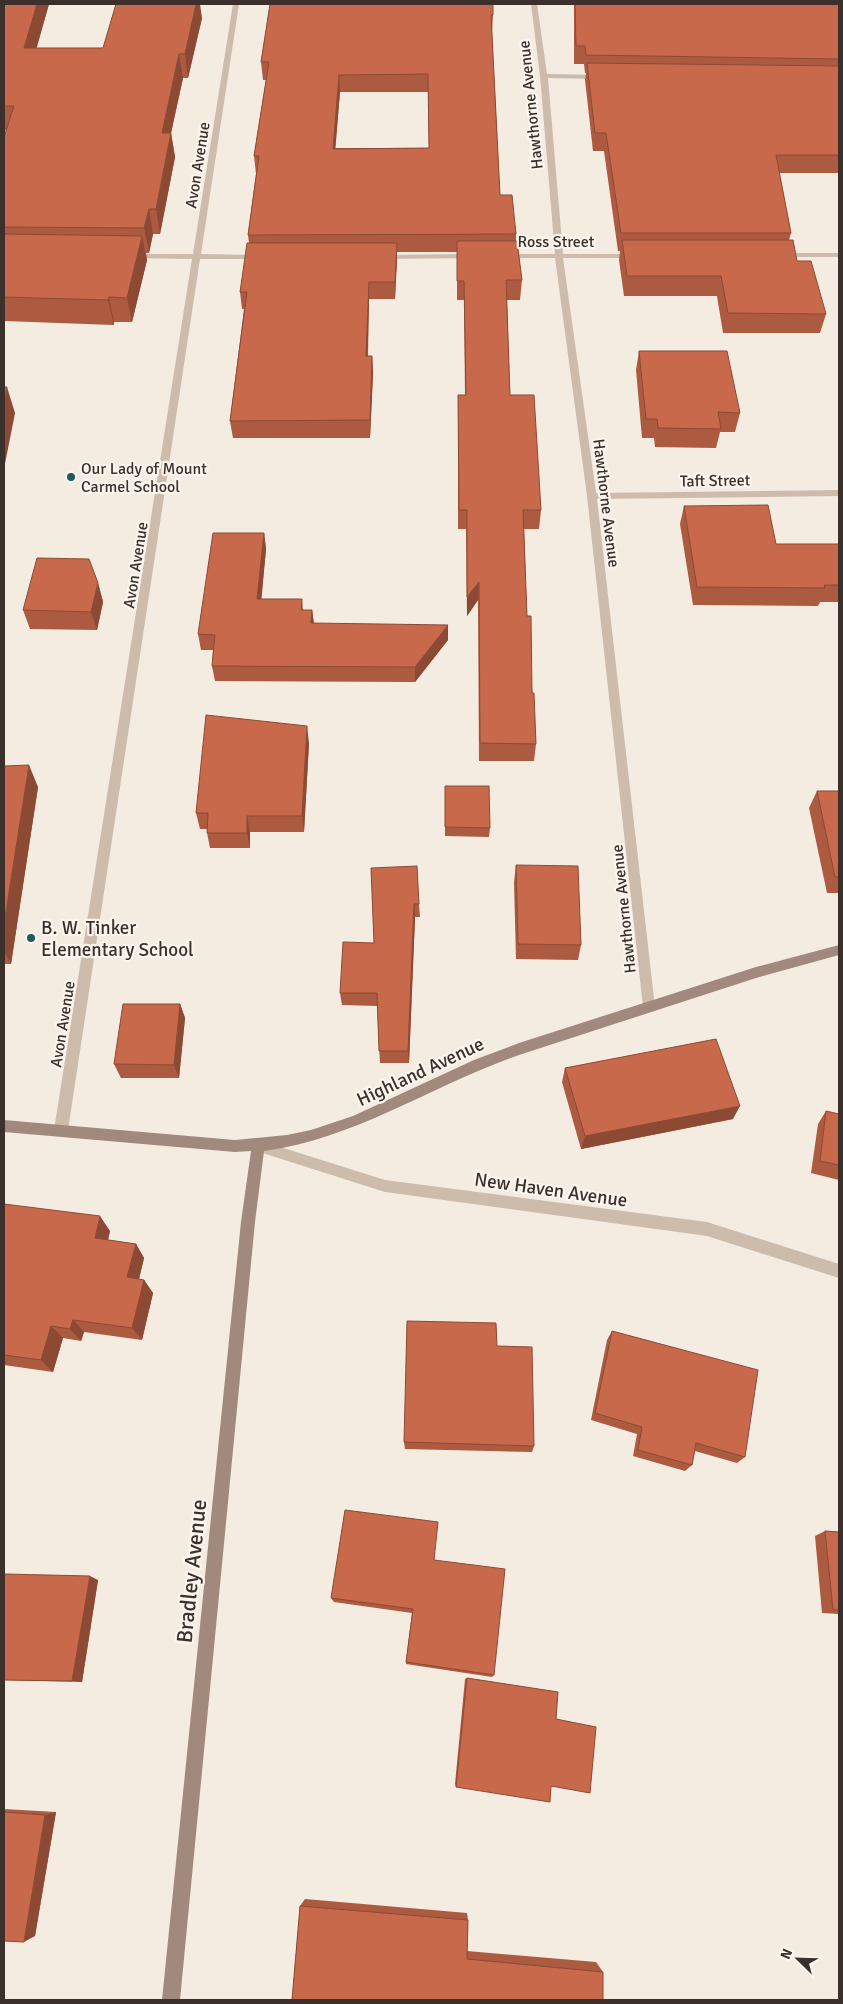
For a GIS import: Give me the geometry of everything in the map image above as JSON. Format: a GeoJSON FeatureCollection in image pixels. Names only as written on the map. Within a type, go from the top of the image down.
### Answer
{"type":"FeatureCollection","features":[{"type":"Feature","properties":{"kind":"main road","name":"Highland Avenue"},"geometry":{"type":"LineString","coordinates":[[4,1126],[235,1146],[258,1146],[300,1140],[370,1116],[477,1064],[516,1049],[737,978],[839,950]]}},
{"type":"Feature","properties":{"kind":"main road","name":"Bradley Avenue"},"geometry":{"type":"LineString","coordinates":[[171,2000],[248,1222],[258,1146]]}},
{"type":"Feature","properties":{"kind":"street","name":"Avon Avenue"},"geometry":{"type":"LineString","coordinates":[[60,1130],[198,257],[236,4]]}},
{"type":"Feature","properties":{"kind":"street","name":"Hawthorne Avenue"},"geometry":{"type":"LineString","coordinates":[[534,4],[544,76],[558,256],[592,496],[649,1007]]}},
{"type":"Feature","properties":{"kind":"street"},"geometry":{"type":"LineString","coordinates":[[544,76],[613,77]]}},
{"type":"Feature","properties":{"kind":"street"},"geometry":{"type":"LineString","coordinates":[[772,255],[839,255]]}},
{"type":"Feature","properties":{"kind":"street"},"geometry":{"type":"LineString","coordinates":[[120,256],[266,257]]}},
{"type":"Feature","properties":{"kind":"street"},"geometry":{"type":"LineString","coordinates":[[374,257],[481,256]]}},
{"type":"Feature","properties":{"kind":"street","name":"Ross Street"},"geometry":{"type":"LineString","coordinates":[[490,256],[646,256]]}},
{"type":"Feature","properties":{"kind":"street","name":"Taft Street"},"geometry":{"type":"LineString","coordinates":[[592,496],[839,493]]}},
{"type":"Feature","properties":{"kind":"street","name":"New Haven Avenue"},"geometry":{"type":"LineString","coordinates":[[258,1146],[385,1186],[708,1229],[839,1271]]}},
{"type":"Feature","properties":{"kind":"building"},"geometry":{"type":"Polygon","coordinates":[[[4,4],[37,4],[24,48],[103,48],[116,4],[196,4],[185,54],[179,54],[162,133],[171,133],[156,209],[149,209],[144,228],[4,227],[4,137],[14,106],[4,106],[4,4]]]}},
{"type":"Feature","properties":{"kind":"building"},"geometry":{"type":"Polygon","coordinates":[[[270,4],[493,4],[493,15],[491,15],[500,195],[512,195],[516,234],[248,235],[259,156],[254,156],[269,62],[261,62],[270,4]],[[428,74],[339,75],[333,149],[429,148],[428,74]]]}},
{"type":"Feature","properties":{"kind":"building"},"geometry":{"type":"Polygon","coordinates":[[[575,4],[839,4],[839,59],[586,55],[585,46],[576,46],[575,4]]]}},
{"type":"Feature","properties":{"kind":"building"},"geometry":{"type":"Polygon","coordinates":[[[587,63],[839,66],[839,155],[776,155],[791,233],[621,233],[606,133],[595,133],[587,63]]]}},
{"type":"Feature","properties":{"kind":"building"},"geometry":{"type":"Polygon","coordinates":[[[4,234],[142,236],[127,298],[109,297],[108,300],[4,297],[4,234]]]}},
{"type":"Feature","properties":{"kind":"building"},"geometry":{"type":"Polygon","coordinates":[[[622,240],[793,240],[797,261],[811,261],[826,314],[728,313],[721,276],[627,276],[622,240]]]}},
{"type":"Feature","properties":{"kind":"building"},"geometry":{"type":"Polygon","coordinates":[[[457,241],[517,241],[522,280],[506,280],[510,395],[534,395],[541,510],[523,510],[527,616],[531,616],[532,693],[534,693],[536,744],[480,743],[479,582],[467,597],[467,510],[459,510],[458,395],[466,395],[464,281],[457,281],[457,241]]]}},
{"type":"Feature","properties":{"kind":"building"},"geometry":{"type":"Polygon","coordinates":[[[247,243],[397,243],[395,282],[369,282],[366,356],[372,356],[370,420],[230,421],[247,292],[240,292],[247,243]]]}},
{"type":"Feature","properties":{"kind":"building"},"geometry":{"type":"Polygon","coordinates":[[[639,351],[727,351],[740,413],[718,412],[721,429],[658,428],[657,419],[646,419],[639,351]]]}},
{"type":"Feature","properties":{"kind":"building"},"geometry":{"type":"Polygon","coordinates":[[[4,387],[7,387],[4,402],[4,387]]]}},
{"type":"Feature","properties":{"kind":"building"},"geometry":{"type":"Polygon","coordinates":[[[768,505],[776,544],[839,544],[839,585],[824,585],[825,588],[697,587],[684,506],[768,505]]]}},
{"type":"Feature","properties":{"kind":"building"},"geometry":{"type":"Polygon","coordinates":[[[213,533],[264,533],[257,599],[302,599],[301,610],[312,610],[311,623],[448,625],[415,667],[212,666],[215,635],[198,634],[213,533]]]}},
{"type":"Feature","properties":{"kind":"building"},"geometry":{"type":"Polygon","coordinates":[[[37,558],[89,559],[98,583],[91,612],[23,610],[37,558]]]}},
{"type":"Feature","properties":{"kind":"building"},"geometry":{"type":"Polygon","coordinates":[[[206,715],[307,726],[302,816],[247,816],[247,833],[207,833],[208,813],[196,813],[206,715]]]}},
{"type":"Feature","properties":{"kind":"building"},"geometry":{"type":"Polygon","coordinates":[[[29,765],[4,924],[4,766],[29,765]]]}},
{"type":"Feature","properties":{"kind":"building"},"geometry":{"type":"Polygon","coordinates":[[[445,786],[489,786],[490,828],[445,827],[445,786]]]}},
{"type":"Feature","properties":{"kind":"building"},"geometry":{"type":"Polygon","coordinates":[[[817,791],[839,791],[839,877],[835,877],[817,791]]]}},
{"type":"Feature","properties":{"kind":"building"},"geometry":{"type":"Polygon","coordinates":[[[516,865],[578,866],[581,945],[518,944],[516,865]]]}},
{"type":"Feature","properties":{"kind":"building"},"geometry":{"type":"Polygon","coordinates":[[[417,866],[419,904],[414,904],[408,1051],[379,1051],[377,993],[340,993],[343,942],[374,943],[371,868],[417,866]]]}},
{"type":"Feature","properties":{"kind":"building"},"geometry":{"type":"Polygon","coordinates":[[[123,1004],[180,1004],[174,1065],[114,1064],[123,1004]]]}},
{"type":"Feature","properties":{"kind":"building"},"geometry":{"type":"Polygon","coordinates":[[[716,1039],[740,1106],[585,1136],[565,1068],[716,1039]]]}},
{"type":"Feature","properties":{"kind":"building"},"geometry":{"type":"Polygon","coordinates":[[[826,1111],[839,1114],[839,1165],[820,1161],[826,1111]]]}},
{"type":"Feature","properties":{"kind":"building"},"geometry":{"type":"Polygon","coordinates":[[[4,1204],[100,1216],[95,1238],[136,1244],[127,1277],[144,1280],[132,1328],[73,1320],[70,1329],[51,1326],[41,1360],[4,1355],[4,1204]]]}},
{"type":"Feature","properties":{"kind":"building"},"geometry":{"type":"Polygon","coordinates":[[[407,1321],[496,1323],[497,1346],[532,1347],[534,1446],[404,1442],[407,1321]]]}},
{"type":"Feature","properties":{"kind":"building"},"geometry":{"type":"Polygon","coordinates":[[[612,1331],[758,1370],[745,1457],[696,1443],[692,1465],[638,1450],[642,1427],[595,1413],[612,1331]]]}},
{"type":"Feature","properties":{"kind":"building"},"geometry":{"type":"Polygon","coordinates":[[[345,1510],[438,1522],[434,1560],[505,1569],[494,1675],[406,1662],[413,1609],[331,1598],[345,1510]]]}},
{"type":"Feature","properties":{"kind":"building"},"geometry":{"type":"Polygon","coordinates":[[[825,1531],[839,1532],[839,1610],[833,1610],[825,1531]]]}},
{"type":"Feature","properties":{"kind":"building"},"geometry":{"type":"Polygon","coordinates":[[[4,1574],[90,1576],[72,1681],[4,1680],[4,1574]]]}},
{"type":"Feature","properties":{"kind":"building"},"geometry":{"type":"Polygon","coordinates":[[[467,1678],[558,1692],[556,1719],[596,1727],[590,1793],[551,1786],[550,1802],[456,1787],[467,1678]]]}},
{"type":"Feature","properties":{"kind":"building"},"geometry":{"type":"Polygon","coordinates":[[[4,1812],[45,1815],[24,1942],[4,1941],[4,1812]]]}},
{"type":"Feature","properties":{"kind":"building"},"geometry":{"type":"Polygon","coordinates":[[[300,1906],[468,1920],[467,1959],[603,1972],[603,2000],[292,2000],[300,1906]]]}},
{"type":"Feature","properties":{"kind":"place","name":"Our Lady of Mount Carmel School"},"geometry":{"type":"Point","coordinates":[71,477]}},
{"type":"Feature","properties":{"kind":"place","name":"B. W. Tinker Elementary School"},"geometry":{"type":"Point","coordinates":[31,938]}}]}
